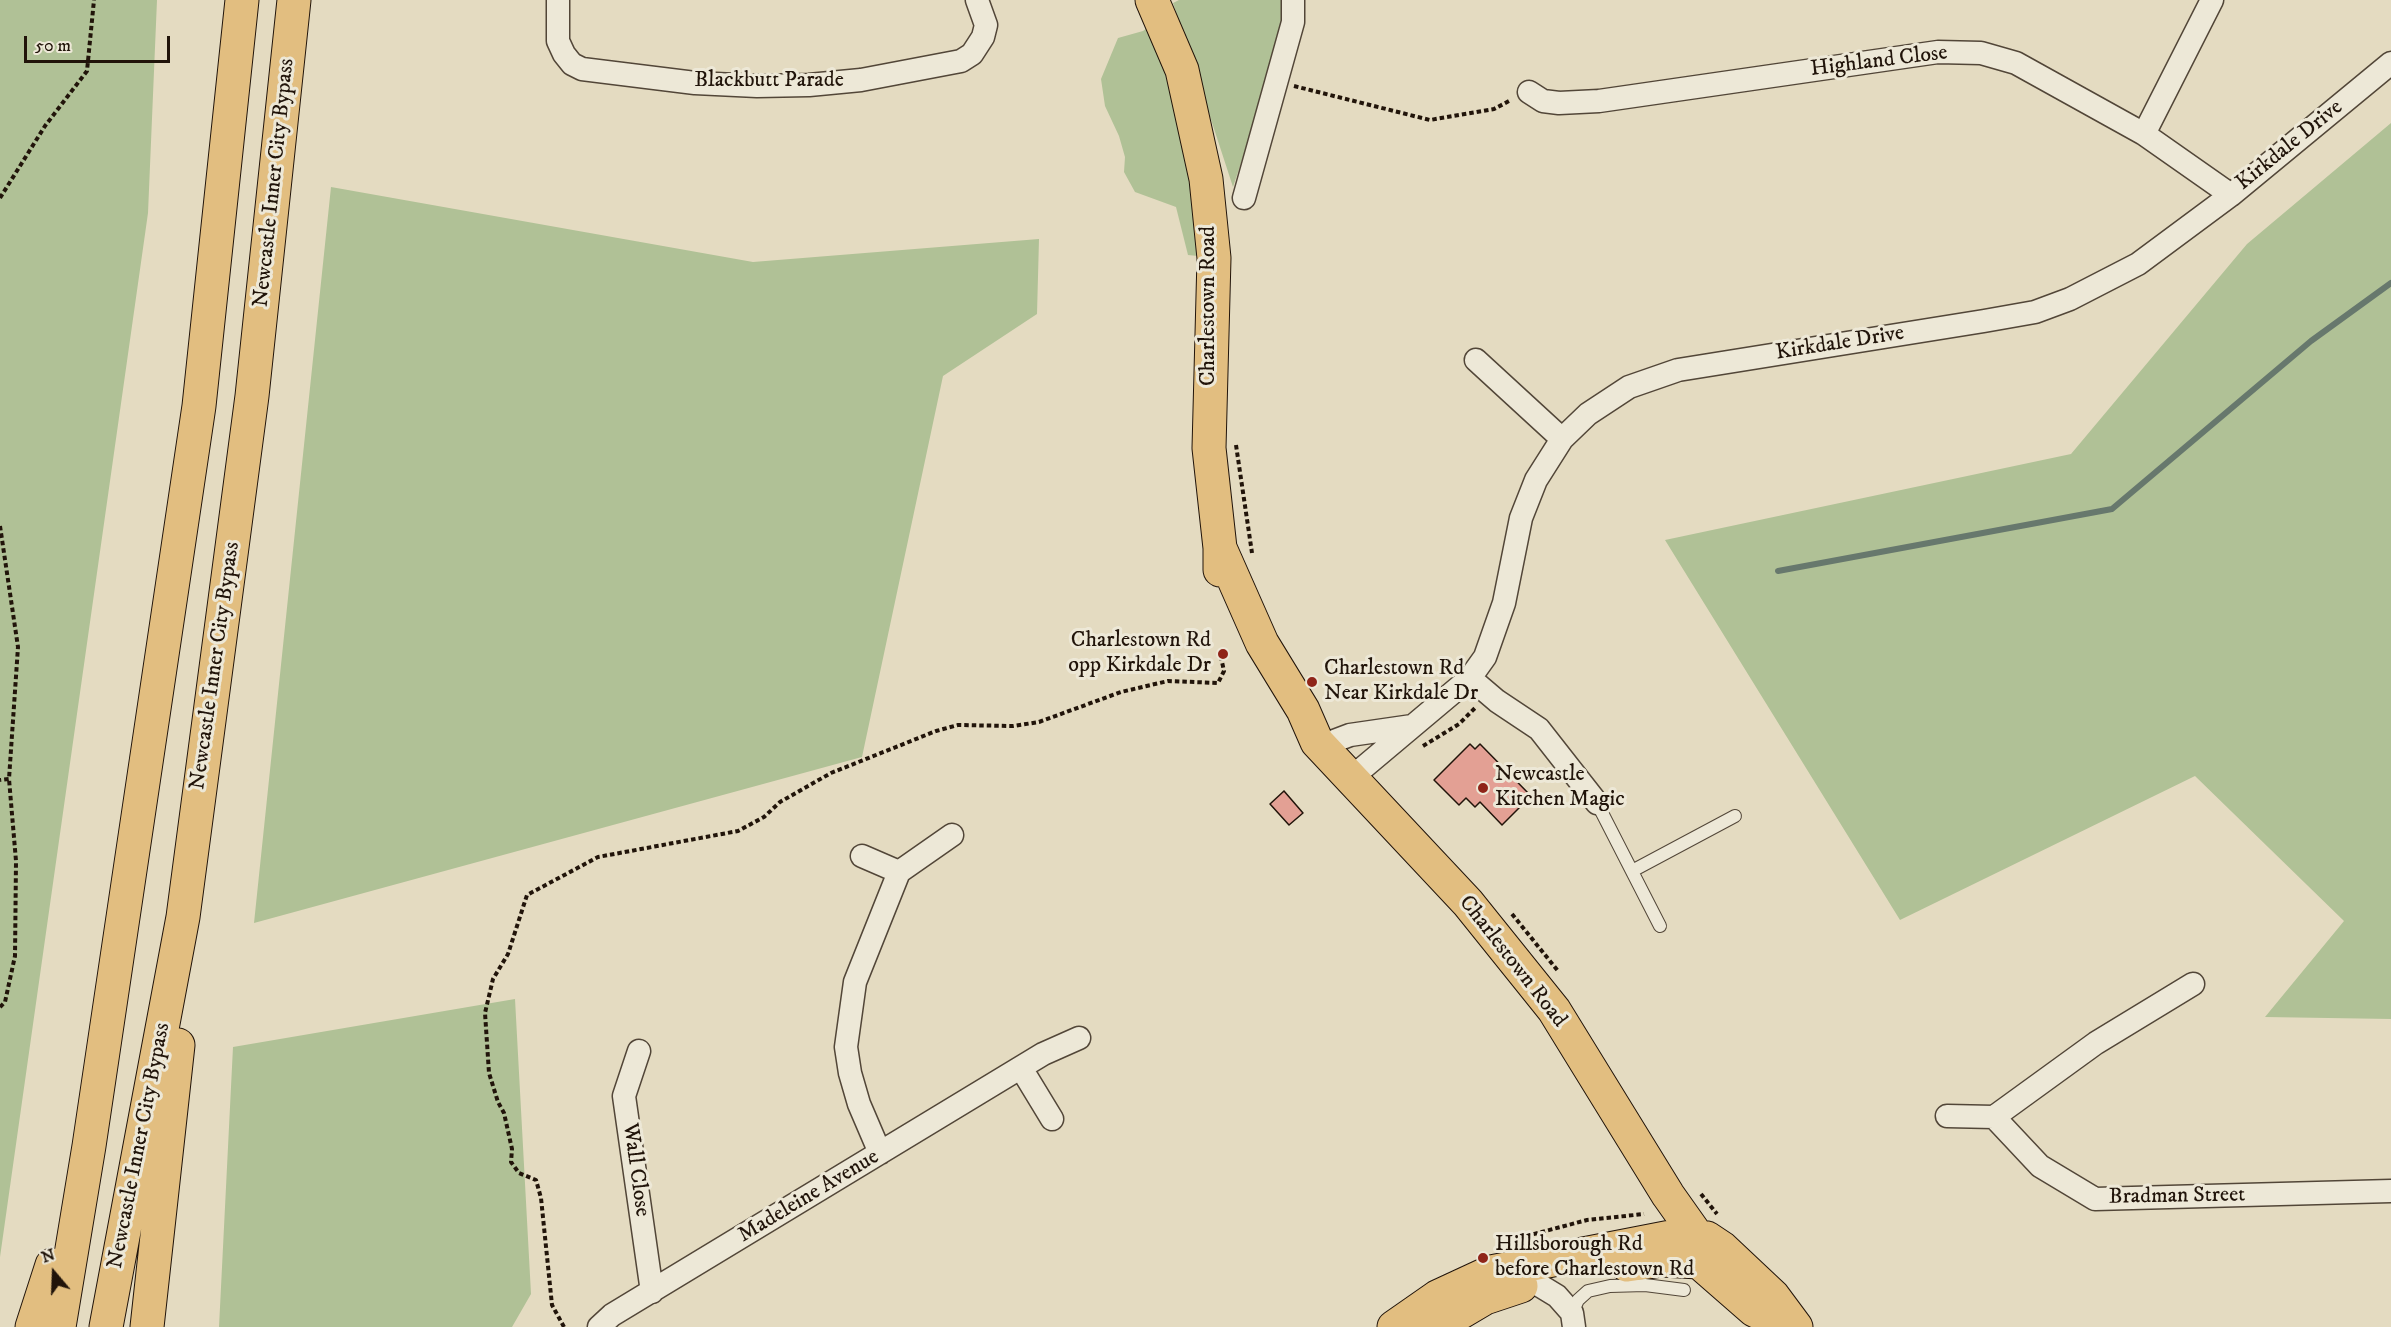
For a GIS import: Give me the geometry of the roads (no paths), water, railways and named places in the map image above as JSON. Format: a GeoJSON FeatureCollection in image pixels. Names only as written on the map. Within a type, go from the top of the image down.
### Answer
{"type":"FeatureCollection","features":[{"type":"Feature","properties":{"kind":"main road"},"geometry":{"type":"LineString","coordinates":[[223,192],[231,0]]}},
{"type":"Feature","properties":{"kind":"main road"},"geometry":{"type":"LineString","coordinates":[[59,1327],[89,1146],[199,406],[242,0]]}},
{"type":"Feature","properties":{"kind":"main road","name":"Newcastle Inner City Bypass"},"geometry":{"type":"LineString","coordinates":[[106,1327],[183,917],[252,396],[294,0]]}},
{"type":"Feature","properties":{"kind":"main road","name":"Charlestown Road"},"geometry":{"type":"LineString","coordinates":[[1152,0],[1182,70],[1206,179],[1214,258],[1209,448],[1220,548],[1219,569],[1225,601],[1248,662],[1290,729],[1319,744],[1352,778],[1468,903],[1554,1010],[1661,1185],[1698,1265],[1754,1310],[1788,1327]]}},
{"type":"Feature","properties":{"kind":"main road"},"geometry":{"type":"LineString","coordinates":[[147,1327],[178,1050],[183,917]]}},
{"type":"Feature","properties":{"kind":"main road"},"geometry":{"type":"LineString","coordinates":[[32,1327],[89,1146]]}},
{"type":"Feature","properties":{"kind":"main road"},"geometry":{"type":"LineString","coordinates":[[1394,1327],[1406,1316],[1437,1296],[1470,1280],[1511,1267],[1681,1235],[1698,1265]]}},
{"type":"Feature","properties":{"kind":"main road","name":"Charlestown Road"},"geometry":{"type":"LineString","coordinates":[[1698,1265],[1722,1248],[1773,1296],[1796,1327]]}},
{"type":"Feature","properties":{"kind":"main road"},"geometry":{"type":"LineString","coordinates":[[1436,1327],[1485,1298],[1534,1282],[1662,1260],[1698,1265]]}},
{"type":"Feature","properties":{"kind":"street","name":"Blackbutt Parade"},"geometry":{"type":"LineString","coordinates":[[558,0],[558,41],[568,59],[582,69],[695,83],[757,86],[809,85],[861,80],[961,62],[972,54],[983,37],[986,26],[977,0]]}},
{"type":"Feature","properties":{"kind":"street"},"geometry":{"type":"LineString","coordinates":[[1244,198],[1293,22],[1293,0]]}},
{"type":"Feature","properties":{"kind":"street"},"geometry":{"type":"LineString","coordinates":[[2144,134],[2212,0]]}},
{"type":"Feature","properties":{"kind":"street","name":"Highland Close"},"geometry":{"type":"LineString","coordinates":[[1529,92],[1543,101],[1599,101],[1938,52],[1980,53],[2016,63],[2144,134],[2231,195]]}},
{"type":"Feature","properties":{"kind":"street","name":"Kirkdale Drive"},"geometry":{"type":"LineString","coordinates":[[1352,778],[1470,678],[1485,657],[1504,603],[1521,518],[1536,480],[1562,439],[1588,414],[1629,387],[1678,370],[2035,312],[2070,299],[2138,264],[2231,195],[2391,63]]}},
{"type":"Feature","properties":{"kind":"street"},"geometry":{"type":"LineString","coordinates":[[1476,360],[1562,439]]}},
{"type":"Feature","properties":{"kind":"street"},"geometry":{"type":"LineString","coordinates":[[1470,678],[1497,701],[1539,729],[1597,802]]}},
{"type":"Feature","properties":{"kind":"street"},"geometry":{"type":"LineString","coordinates":[[1319,744],[1350,735],[1414,726]]}},
{"type":"Feature","properties":{"kind":"street"},"geometry":{"type":"LineString","coordinates":[[880,1153],[859,1104],[850,1073],[846,1047],[855,982],[899,872],[952,835]]}},
{"type":"Feature","properties":{"kind":"street"},"geometry":{"type":"LineString","coordinates":[[862,856],[899,872]]}},
{"type":"Feature","properties":{"kind":"street"},"geometry":{"type":"LineString","coordinates":[[1947,1116],[1994,1117],[2096,1043],[2193,984]]}},
{"type":"Feature","properties":{"kind":"street","name":"Madeleine Avenue"},"geometry":{"type":"LineString","coordinates":[[599,1327],[612,1316],[1021,1068],[1080,1038]]}},
{"type":"Feature","properties":{"kind":"street","name":"Wall Close"},"geometry":{"type":"LineString","coordinates":[[639,1051],[624,1096],[652,1292]]}},
{"type":"Feature","properties":{"kind":"street"},"geometry":{"type":"LineString","coordinates":[[1021,1068],[1053,1119]]}},
{"type":"Feature","properties":{"kind":"street","name":"Bradman Street"},"geometry":{"type":"LineString","coordinates":[[1994,1117],[2040,1166],[2095,1198],[2391,1191]]}},
{"type":"Feature","properties":{"kind":"street"},"geometry":{"type":"LineString","coordinates":[[1534,1282],[1555,1294],[1573,1320]]}},
{"type":"Feature","properties":{"kind":"lane"},"geometry":{"type":"LineString","coordinates":[[1597,802],[1660,926]]}},
{"type":"Feature","properties":{"kind":"lane"},"geometry":{"type":"LineString","coordinates":[[1632,871],[1735,816]]}},
{"type":"Feature","properties":{"kind":"lane"},"geometry":{"type":"LineString","coordinates":[[1573,1320],[1578,1300],[1588,1291],[1610,1286],[1645,1285],[1698,1265]]}},
{"type":"Feature","properties":{"kind":"waterway"},"geometry":{"type":"LineString","coordinates":[[1778,571],[2112,509],[2311,341],[2391,283]]}},
{"type":"Feature","properties":{"kind":"place","name":"Charlestown Rd opp Kirkdale Dr"},"geometry":{"type":"Point","coordinates":[1223,654]}},
{"type":"Feature","properties":{"kind":"place","name":"Charlestown Rd Near Kirkdale Dr"},"geometry":{"type":"Point","coordinates":[1312,682]}},
{"type":"Feature","properties":{"kind":"place","name":"Newcastle Kitchen Magic"},"geometry":{"type":"Point","coordinates":[1483,788]}},
{"type":"Feature","properties":{"kind":"place","name":"Hillsborough Rd before Charlestown Rd"},"geometry":{"type":"Point","coordinates":[1483,1258]}}]}
